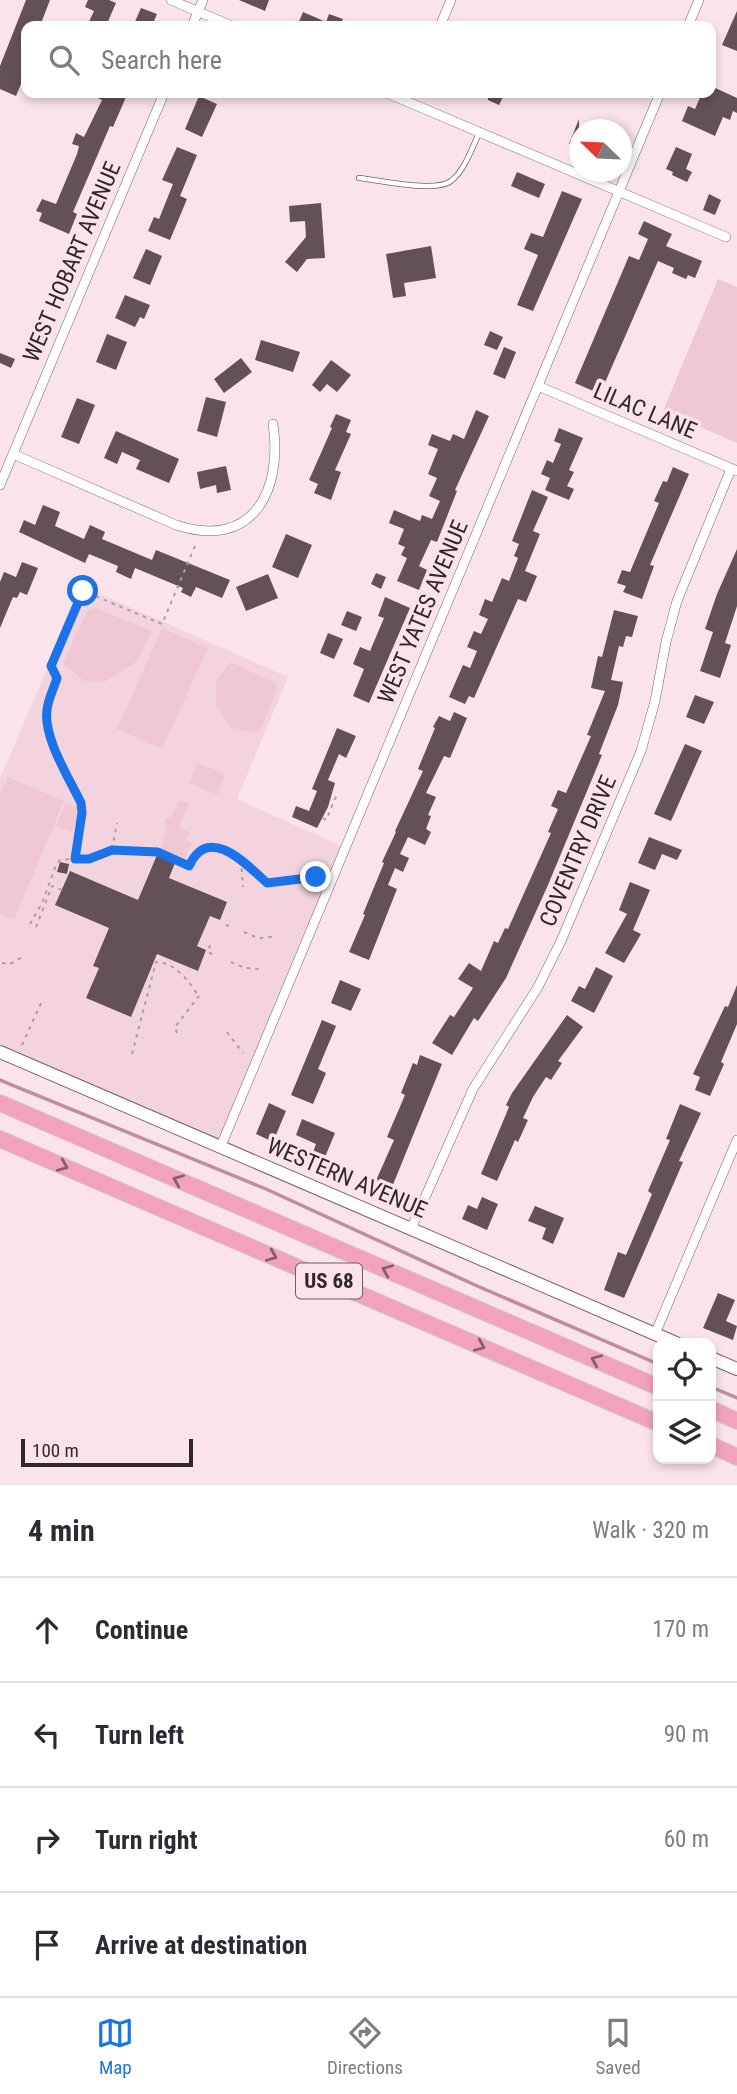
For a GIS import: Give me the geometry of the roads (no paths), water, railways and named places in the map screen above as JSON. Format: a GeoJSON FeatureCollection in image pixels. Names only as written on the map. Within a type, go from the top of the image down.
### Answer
{"type":"FeatureCollection","features":[{"type":"Feature","properties":{"kind":"highway","name":"US 68"},"geometry":{"type":"LineString","coordinates":[[0,1103],[653,1385]]}},
{"type":"Feature","properties":{"kind":"highway","name":"US 68"},"geometry":{"type":"LineString","coordinates":[[0,1139],[653,1421]]}},
{"type":"Feature","properties":{"kind":"highway"},"geometry":{"type":"LineString","coordinates":[[716,1411],[737,1421]]}},
{"type":"Feature","properties":{"kind":"highway"},"geometry":{"type":"LineString","coordinates":[[716,1447],[737,1457]]}},
{"type":"Feature","properties":{"kind":"street"},"geometry":{"type":"LineString","coordinates":[[171,0],[220,21]]}},
{"type":"Feature","properties":{"kind":"street"},"geometry":{"type":"LineString","coordinates":[[194,21],[203,0]]}},
{"type":"Feature","properties":{"kind":"street"},"geometry":{"type":"LineString","coordinates":[[442,21],[451,0]]}},
{"type":"Feature","properties":{"kind":"street"},"geometry":{"type":"LineString","coordinates":[[690,21],[699,0]]}},
{"type":"Feature","properties":{"kind":"street","name":"WEST HOBART AVENUE"},"geometry":{"type":"LineString","coordinates":[[0,485],[161,98]]}},
{"type":"Feature","properties":{"kind":"street"},"geometry":{"type":"LineString","coordinates":[[398,98],[726,237]]}},
{"type":"Feature","properties":{"kind":"street"},"geometry":{"type":"LineString","coordinates":[[410,103],[412,98]]}},
{"type":"Feature","properties":{"kind":"street","name":"WEST YATES AVENUE"},"geometry":{"type":"LineString","coordinates":[[220,1146],[658,98]]}},
{"type":"Feature","properties":{"kind":"street","name":"LILAC LANE"},"geometry":{"type":"LineString","coordinates":[[538,386],[734,470]]}},
{"type":"Feature","properties":{"kind":"street"},"geometry":{"type":"LineString","coordinates":[[13,454],[176,525],[201,532],[219,532],[243,522],[261,504],[270,486],[275,466],[273,424]]}},
{"type":"Feature","properties":{"kind":"street","name":"COVENTRY DRIVE"},"geometry":{"type":"LineString","coordinates":[[411,1229],[468,1100],[486,1066],[547,972],[582,890],[641,751],[677,601],[734,470]]}},
{"type":"Feature","properties":{"kind":"street","name":"WESTERN AVENUE"},"geometry":{"type":"LineString","coordinates":[[0,1052],[664,1338]]}},
{"type":"Feature","properties":{"kind":"street"},"geometry":{"type":"LineString","coordinates":[[655,1334],[737,1140]]}},
{"type":"Feature","properties":{"kind":"street"},"geometry":{"type":"LineString","coordinates":[[716,1360],[737,1369]]}},
{"type":"Feature","properties":{"kind":"lane"},"geometry":{"type":"LineString","coordinates":[[359,178],[426,186],[440,185],[450,181],[459,172],[479,132]]}},
{"type":"Feature","properties":{"kind":"lane"},"geometry":{"type":"LineString","coordinates":[[726,237],[737,238]]}},
{"type":"Feature","properties":{"kind":"waterway"},"geometry":{"type":"LineString","coordinates":[[0,1080],[266,1189],[475,1285],[653,1362]]}},
{"type":"Feature","properties":{"kind":"waterway"},"geometry":{"type":"LineString","coordinates":[[716,1389],[737,1398]]}}]}
